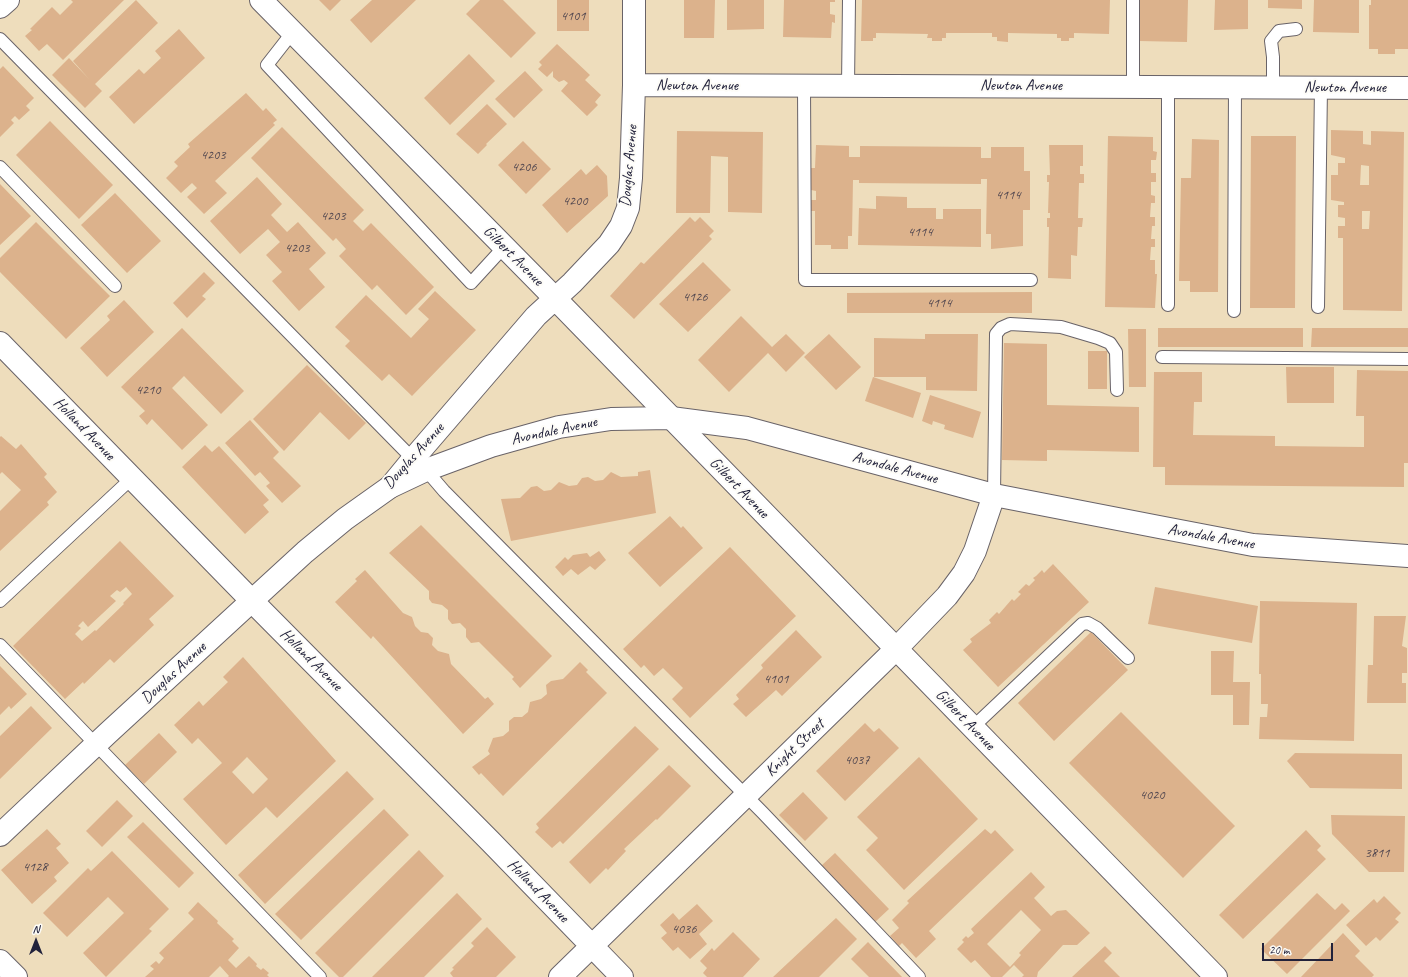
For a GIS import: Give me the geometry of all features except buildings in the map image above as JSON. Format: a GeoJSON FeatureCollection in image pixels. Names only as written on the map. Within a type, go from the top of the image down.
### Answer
{"type":"FeatureCollection","features":[{"type":"Feature","properties":{"kind":"street"},"geometry":{"type":"LineString","coordinates":[[0,7],[8,0]]}},
{"type":"Feature","properties":{"kind":"street","name":"Gilbert Avenue"},"geometry":{"type":"LineString","coordinates":[[261,0],[555,299],[1216,977]]}},
{"type":"Feature","properties":{"kind":"street","name":"Douglas Avenue"},"geometry":{"type":"LineString","coordinates":[[419,465],[536,316],[572,283],[609,244],[621,226],[628,208],[631,178],[634,86],[634,0]]}},
{"type":"Feature","properties":{"kind":"street","name":"Newton Avenue"},"geometry":{"type":"LineString","coordinates":[[634,86],[1408,88]]}},
{"type":"Feature","properties":{"kind":"street","name":"Holland Avenue"},"geometry":{"type":"LineString","coordinates":[[0,343],[252,601],[486,836],[622,977]]}},
{"type":"Feature","properties":{"kind":"street","name":"Avondale Avenue"},"geometry":{"type":"LineString","coordinates":[[390,487],[419,465],[559,427],[610,419],[671,418],[747,428],[994,495],[1253,545],[1408,556]]}},
{"type":"Feature","properties":{"kind":"street","name":"Douglas Avenue"},"geometry":{"type":"LineString","coordinates":[[0,835],[96,744],[305,552],[345,519],[390,487]]}},
{"type":"Feature","properties":{"kind":"street","name":"Knight Street"},"geometry":{"type":"LineString","coordinates":[[560,977],[747,796],[948,596],[964,573],[975,551],[994,495]]}},
{"type":"Feature","properties":{"kind":"street"},"geometry":{"type":"LineString","coordinates":[[0,960],[16,977]]}},
{"type":"Feature","properties":{"kind":"lane"},"geometry":{"type":"LineString","coordinates":[[848,86],[849,0]]}},
{"type":"Feature","properties":{"kind":"lane"},"geometry":{"type":"LineString","coordinates":[[1133,0],[1133,87]]}},
{"type":"Feature","properties":{"kind":"lane"},"geometry":{"type":"LineString","coordinates":[[1273,87],[1273,57],[1271,41],[1278,31],[1296,29]]}},
{"type":"Feature","properties":{"kind":"lane"},"geometry":{"type":"LineString","coordinates":[[292,33],[267,65],[471,283],[504,247]]}},
{"type":"Feature","properties":{"kind":"lane"},"geometry":{"type":"LineString","coordinates":[[0,39],[455,502],[747,796],[919,977]]}},
{"type":"Feature","properties":{"kind":"lane"},"geometry":{"type":"LineString","coordinates":[[804,86],[806,280],[1031,280]]}},
{"type":"Feature","properties":{"kind":"lane"},"geometry":{"type":"LineString","coordinates":[[1168,87],[1168,305]]}},
{"type":"Feature","properties":{"kind":"lane"},"geometry":{"type":"LineString","coordinates":[[1234,310],[1235,87]]}},
{"type":"Feature","properties":{"kind":"lane"},"geometry":{"type":"LineString","coordinates":[[1318,307],[1321,87]]}},
{"type":"Feature","properties":{"kind":"lane"},"geometry":{"type":"LineString","coordinates":[[0,167],[115,286]]}},
{"type":"Feature","properties":{"kind":"lane"},"geometry":{"type":"LineString","coordinates":[[994,495],[996,334],[1001,328],[1010,324],[1061,327],[1110,343],[1116,352],[1117,390]]}},
{"type":"Feature","properties":{"kind":"lane"},"geometry":{"type":"LineString","coordinates":[[1162,357],[1408,359]]}},
{"type":"Feature","properties":{"kind":"lane"},"geometry":{"type":"LineString","coordinates":[[0,601],[132,478]]}},
{"type":"Feature","properties":{"kind":"lane"},"geometry":{"type":"LineString","coordinates":[[973,727],[1082,624],[1088,623],[1098,628],[1128,658]]}},
{"type":"Feature","properties":{"kind":"lane"},"geometry":{"type":"LineString","coordinates":[[0,645],[320,977]]}}]}
